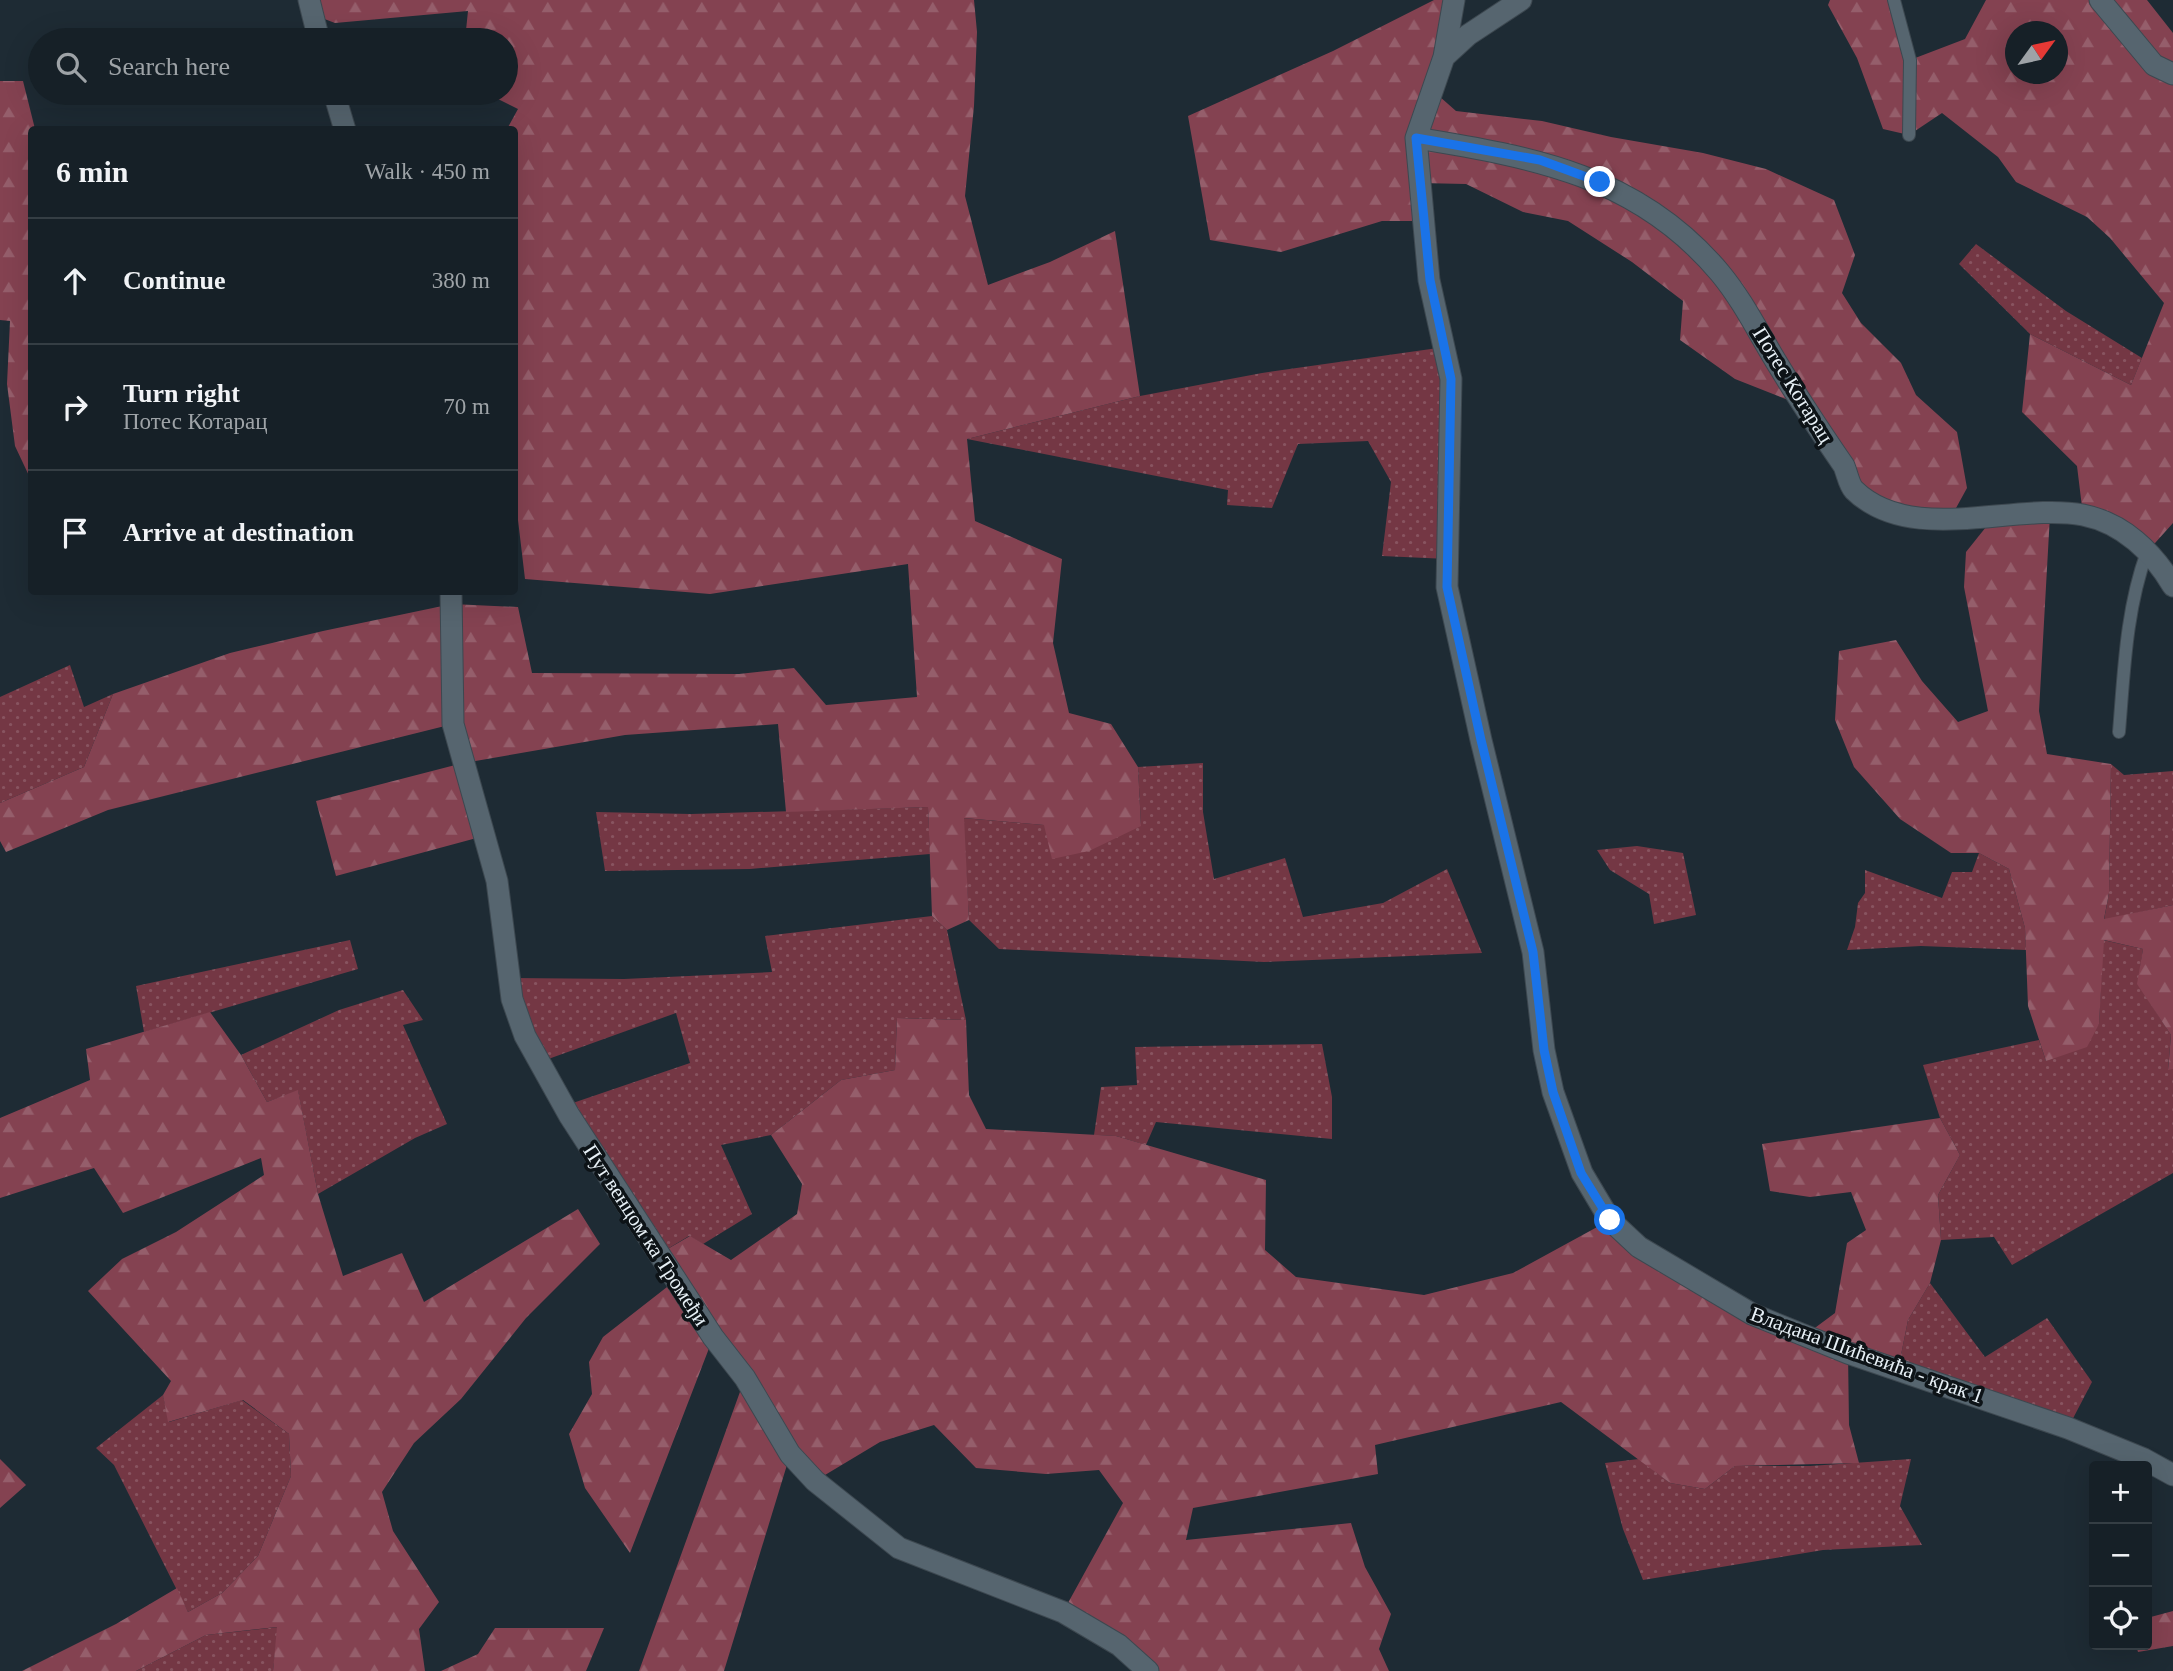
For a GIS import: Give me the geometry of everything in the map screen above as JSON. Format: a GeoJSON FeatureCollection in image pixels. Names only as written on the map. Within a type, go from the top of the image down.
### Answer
{"type":"FeatureCollection","features":[{"type":"Feature","properties":{"kind":"street"},"geometry":{"type":"LineString","coordinates":[[309,0],[316,28]]}},
{"type":"Feature","properties":{"kind":"street","name":"Владана Шићевића - крак 1"},"geometry":{"type":"LineString","coordinates":[[1454,0],[1444,57],[1430,89],[1416,138],[1430,280],[1451,379],[1447,587],[1533,952],[1544,1050],[1553,1092],[1592,1194],[1610,1220],[1639,1247],[1752,1314],[1848,1353],[2068,1428],[2144,1459],[2173,1475]]}},
{"type":"Feature","properties":{"kind":"street"},"geometry":{"type":"LineString","coordinates":[[1444,57],[1468,34],[1521,0]]}},
{"type":"Feature","properties":{"kind":"street"},"geometry":{"type":"LineString","coordinates":[[2100,0],[2154,65],[2173,74]]}},
{"type":"Feature","properties":{"kind":"street"},"geometry":{"type":"LineString","coordinates":[[338,105],[344,126]]}},
{"type":"Feature","properties":{"kind":"street","name":"Потес Котарац"},"geometry":{"type":"LineString","coordinates":[[1416,138],[1509,153],[1571,170],[1628,196],[1680,231],[1720,274],[1844,466],[1852,489],[1869,501],[1907,516],[1950,519],[2083,515],[2130,534],[2163,569],[2173,586]]}},
{"type":"Feature","properties":{"kind":"street","name":"Пут венцом ка Тромеђи"},"geometry":{"type":"LineString","coordinates":[[451,595],[453,724],[497,881],[512,999],[525,1036],[569,1115],[713,1337],[745,1378],[790,1454],[815,1480],[899,1548],[1063,1612],[1119,1645],[1148,1671]]}},
{"type":"Feature","properties":{"kind":"lane"},"geometry":{"type":"LineString","coordinates":[[1894,0],[1910,60],[1909,135]]}},
{"type":"Feature","properties":{"kind":"lane"},"geometry":{"type":"LineString","coordinates":[[2119,732],[2125,659],[2137,577],[2147,552]]}},
{"type":"Feature","properties":{"kind":"shaded area"},"geometry":{"type":"Polygon","coordinates":[[[1976,244],[2066,311],[2142,358],[2131,385],[2030,334],[1959,264],[1976,244]]]}},
{"type":"Feature","properties":{"kind":"shaded area"},"geometry":{"type":"Polygon","coordinates":[[[1445,347],[1448,559],[1382,556],[1391,482],[1368,441],[1298,444],[1272,508],[1227,505],[1228,490],[967,439],[1140,396],[1262,373],[1445,347]]]}},
{"type":"Feature","properties":{"kind":"shaded area"},"geometry":{"type":"Polygon","coordinates":[[[70,665],[84,707],[113,694],[84,767],[0,803],[0,697],[70,665]]]}},
{"type":"Feature","properties":{"kind":"shaded area"},"geometry":{"type":"Polygon","coordinates":[[[1203,763],[1203,812],[1214,879],[1285,858],[1303,917],[1383,903],[1447,869],[1482,953],[1264,962],[999,949],[969,920],[963,818],[1044,825],[1141,826],[1138,767],[1203,763]]]}},
{"type":"Feature","properties":{"kind":"shaded area"},"geometry":{"type":"Polygon","coordinates":[[[2111,764],[2124,775],[2173,771],[2173,905],[2104,920],[2109,893],[2111,764]]]}},
{"type":"Feature","properties":{"kind":"shaded area"},"geometry":{"type":"Polygon","coordinates":[[[928,807],[930,854],[750,869],[605,871],[596,812],[691,814],[928,807]]]}},
{"type":"Feature","properties":{"kind":"shaded area"},"geometry":{"type":"Polygon","coordinates":[[[1637,846],[1683,853],[1696,915],[1654,924],[1649,894],[1610,870],[1597,850],[1637,846]]]}},
{"type":"Feature","properties":{"kind":"shaded area"},"geometry":{"type":"Polygon","coordinates":[[[1979,853],[2009,869],[2025,928],[2026,950],[1921,946],[1847,950],[1855,927],[1858,903],[1865,893],[1865,870],[1942,898],[1952,872],[1972,872],[1979,853]]]}},
{"type":"Feature","properties":{"kind":"shaded area"},"geometry":{"type":"Polygon","coordinates":[[[932,916],[947,930],[966,1020],[897,1018],[895,1070],[841,1080],[771,1135],[721,1145],[752,1214],[703,1244],[689,1236],[659,1254],[564,1106],[690,1063],[676,1013],[540,1062],[511,978],[624,979],[772,972],[765,936],[932,916]]]}},
{"type":"Feature","properties":{"kind":"shaded area"},"geometry":{"type":"Polygon","coordinates":[[[350,940],[358,969],[144,1032],[136,986],[350,940]]]}},
{"type":"Feature","properties":{"kind":"shaded area"},"geometry":{"type":"Polygon","coordinates":[[[2103,940],[2143,949],[2138,984],[2171,1035],[2168,1069],[2173,1069],[2173,1173],[2012,1265],[1994,1237],[1941,1240],[1938,1195],[1960,1155],[1940,1118],[1923,1065],[2039,1040],[2046,1061],[2099,1024],[2103,940]]]}},
{"type":"Feature","properties":{"kind":"shaded area"},"geometry":{"type":"Polygon","coordinates":[[[403,990],[423,1020],[403,1025],[447,1124],[415,1138],[318,1194],[298,1091],[267,1102],[241,1055],[339,1010],[403,990]]]}},
{"type":"Feature","properties":{"kind":"shaded area"},"geometry":{"type":"Polygon","coordinates":[[[1322,1044],[1332,1097],[1332,1139],[1156,1122],[1146,1145],[1116,1136],[1094,1135],[1101,1087],[1137,1085],[1135,1047],[1322,1044]]]}},
{"type":"Feature","properties":{"kind":"shaded area"},"geometry":{"type":"Polygon","coordinates":[[[1930,1283],[1985,1357],[2047,1318],[2092,1382],[2068,1428],[1898,1370],[1908,1320],[1930,1283]]]}},
{"type":"Feature","properties":{"kind":"shaded area"},"geometry":{"type":"Polygon","coordinates":[[[163,1395],[169,1422],[242,1400],[289,1434],[291,1476],[258,1556],[222,1593],[188,1612],[114,1465],[96,1448],[163,1395]]]}},
{"type":"Feature","properties":{"kind":"shaded area"},"geometry":{"type":"Polygon","coordinates":[[[1639,1459],[1670,1483],[1705,1489],[1735,1466],[1810,1466],[1911,1459],[1900,1506],[1922,1545],[1823,1550],[1643,1580],[1623,1529],[1605,1463],[1639,1459]]]}},
{"type":"Feature","properties":{"kind":"shaded area"},"geometry":{"type":"Polygon","coordinates":[[[278,1627],[273,1671],[136,1671],[206,1635],[278,1627]]]}},
{"type":"Feature","properties":{"kind":"green space"},"geometry":{"type":"Polygon","coordinates":[[[309,0],[974,0],[977,32],[974,106],[965,196],[988,285],[1050,262],[1115,231],[1140,396],[967,439],[975,521],[1062,559],[1053,643],[1069,713],[1111,724],[1138,767],[1141,826],[1089,851],[1052,859],[1044,825],[964,818],[969,920],[947,930],[932,916],[928,807],[786,812],[778,724],[625,735],[464,763],[484,836],[336,876],[316,801],[463,763],[453,724],[108,810],[6,852],[0,841],[0,803],[84,767],[113,694],[230,653],[452,604],[518,607],[532,673],[739,674],[794,668],[826,705],[917,697],[908,564],[710,594],[525,579],[518,520],[518,126],[509,126],[518,109],[510,105],[518,105],[518,28],[466,28],[468,11],[335,23],[314,15],[309,0]]]}},
{"type":"Feature","properties":{"kind":"green space"},"geometry":{"type":"Polygon","coordinates":[[[1434,0],[1454,0],[1431,89],[1456,111],[1542,121],[1611,137],[1703,153],[1766,169],[1834,200],[1855,255],[1842,293],[1861,323],[1901,363],[1916,395],[1957,432],[1967,488],[1950,519],[1869,501],[1803,406],[1735,379],[1680,340],[1683,301],[1632,262],[1568,221],[1523,212],[1466,184],[1420,183],[1423,221],[1382,221],[1281,252],[1210,240],[1188,116],[1333,51],[1434,0]]]}},
{"type":"Feature","properties":{"kind":"green space"},"geometry":{"type":"Polygon","coordinates":[[[1830,0],[1894,0],[1910,60],[1965,39],[1986,0],[2147,0],[2173,33],[2173,523],[2147,552],[2083,515],[2077,466],[2022,412],[2030,334],[2131,385],[2164,303],[2110,238],[2087,217],[2016,182],[1998,157],[1942,113],[1909,135],[1883,129],[1857,58],[1828,5],[1830,0]]]}},
{"type":"Feature","properties":{"kind":"green space"},"geometry":{"type":"Polygon","coordinates":[[[0,81],[23,81],[34,126],[28,126],[28,474],[15,446],[7,384],[10,321],[0,320],[0,81]]]}},
{"type":"Feature","properties":{"kind":"green space"},"geometry":{"type":"Polygon","coordinates":[[[2050,515],[2039,711],[2047,754],[2111,764],[2109,893],[2104,919],[2173,905],[2173,1069],[2168,1070],[2171,1035],[2137,984],[2143,949],[2104,940],[2099,1024],[2087,1047],[2046,1061],[2028,1006],[2025,928],[2009,869],[1979,853],[1951,853],[1900,819],[1854,767],[1835,720],[1839,651],[1896,640],[1922,681],[1958,722],[1988,711],[1964,587],[1966,552],[1994,517],[2050,515]]]}},
{"type":"Feature","properties":{"kind":"green space"},"geometry":{"type":"Polygon","coordinates":[[[210,1012],[241,1055],[267,1102],[298,1090],[318,1194],[343,1276],[402,1253],[424,1302],[578,1209],[600,1244],[526,1318],[461,1399],[414,1443],[382,1492],[393,1531],[439,1602],[419,1629],[425,1671],[273,1671],[277,1627],[206,1635],[136,1671],[22,1671],[116,1624],[177,1588],[188,1612],[222,1593],[258,1556],[291,1476],[289,1434],[243,1400],[168,1422],[163,1395],[171,1381],[88,1291],[122,1259],[176,1232],[264,1175],[261,1158],[123,1213],[94,1168],[0,1198],[0,1118],[90,1080],[86,1049],[210,1012]]]}},
{"type":"Feature","properties":{"kind":"green space"},"geometry":{"type":"Polygon","coordinates":[[[897,1018],[966,1020],[969,1095],[986,1129],[1116,1136],[1266,1180],[1265,1250],[1296,1277],[1424,1295],[1513,1273],[1610,1220],[1804,1336],[1835,1313],[1847,1243],[1866,1230],[1851,1192],[1810,1197],[1770,1191],[1762,1144],[1940,1118],[1960,1155],[1938,1195],[1941,1240],[1930,1283],[1908,1320],[1898,1370],[1848,1353],[1849,1425],[1859,1463],[1735,1466],[1705,1489],[1670,1483],[1561,1402],[1375,1445],[1378,1474],[1193,1508],[1186,1540],[1351,1523],[1365,1567],[1391,1614],[1379,1649],[1389,1671],[1148,1671],[1063,1612],[1123,1503],[1099,1470],[1046,1474],[976,1468],[934,1425],[880,1442],[815,1481],[790,1455],[724,1671],[639,1671],[745,1378],[713,1338],[630,1553],[585,1488],[569,1434],[592,1394],[589,1362],[603,1337],[676,1280],[659,1254],[690,1236],[731,1260],[797,1214],[802,1184],[771,1135],[841,1080],[895,1070],[897,1018]]]}},
{"type":"Feature","properties":{"kind":"green space"},"geometry":{"type":"Polygon","coordinates":[[[0,1459],[26,1485],[0,1508],[0,1459]]]}},
{"type":"Feature","properties":{"kind":"green space"},"geometry":{"type":"Polygon","coordinates":[[[2173,1611],[2173,1646],[2152,1650],[2152,1617],[2173,1611]]]}},
{"type":"Feature","properties":{"kind":"green space"},"geometry":{"type":"Polygon","coordinates":[[[495,1628],[604,1628],[586,1671],[441,1671],[478,1654],[495,1628]]]}},
{"type":"Feature","properties":{"kind":"route"},"geometry":{"type":"LineString","coordinates":[[1600,182],[1540,160],[1416,138],[1430,280],[1451,379],[1447,587],[1533,952],[1544,1050],[1553,1092],[1581,1173],[1610,1220]]}}]}
